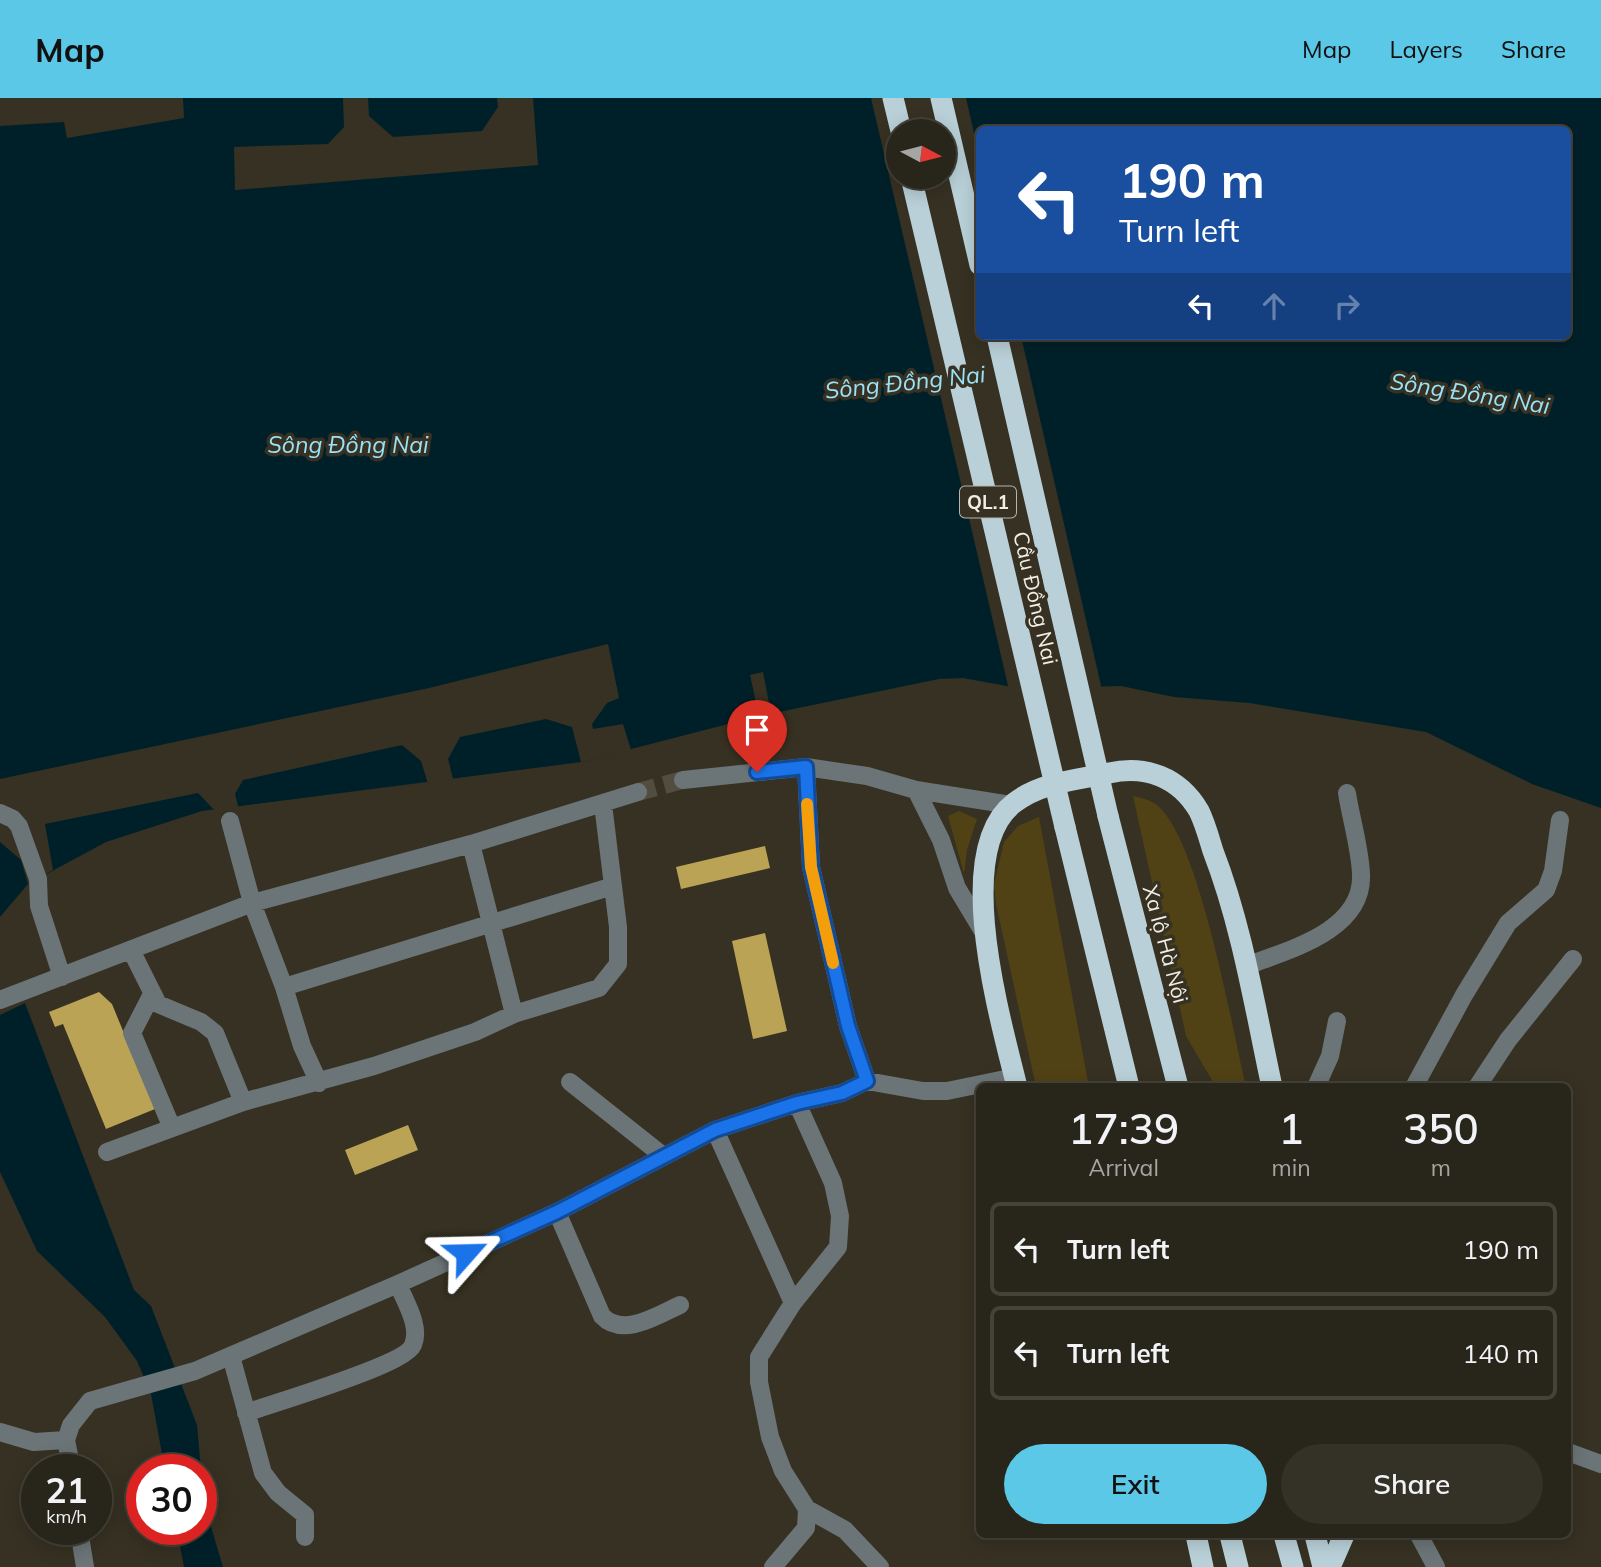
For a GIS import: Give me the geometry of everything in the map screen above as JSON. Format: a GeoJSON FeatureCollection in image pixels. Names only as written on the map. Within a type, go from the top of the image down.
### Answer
{"type":"FeatureCollection","features":[{"type":"Feature","properties":{"kind":"highway"},"geometry":{"type":"LineString","coordinates":[[893,98],[898,119]]}},
{"type":"Feature","properties":{"kind":"highway"},"geometry":{"type":"LineString","coordinates":[[941,98],[976,248]]}},
{"type":"Feature","properties":{"kind":"highway","name":"Cầu Đồng Nai"},"geometry":{"type":"LineString","coordinates":[[914,189],[1128,1083]]}},
{"type":"Feature","properties":{"kind":"highway","name":"Cầu Đồng Nai"},"geometry":{"type":"LineString","coordinates":[[997,340],[1108,816]]}},
{"type":"Feature","properties":{"kind":"highway"},"geometry":{"type":"LineString","coordinates":[[1016,1082],[984,933],[984,871],[989,836],[1011,805],[1046,786],[1129,768],[1149,771],[1171,780],[1198,811],[1227,887],[1271,1083]]}},
{"type":"Feature","properties":{"kind":"highway","name":"Xa lộ Hà Nội"},"geometry":{"type":"LineString","coordinates":[[1108,816],[1177,1083]]}},
{"type":"Feature","properties":{"kind":"highway"},"geometry":{"type":"LineString","coordinates":[[1197,1538],[1203,1567]]}},
{"type":"Feature","properties":{"kind":"highway"},"geometry":{"type":"LineString","coordinates":[[1231,1538],[1238,1567]]}},
{"type":"Feature","properties":{"kind":"highway"},"geometry":{"type":"LineString","coordinates":[[1285,1538],[1293,1567]]}},
{"type":"Feature","properties":{"kind":"highway"},"geometry":{"type":"LineString","coordinates":[[1316,1538],[1323,1567]]}},
{"type":"Feature","properties":{"kind":"highway"},"geometry":{"type":"LineString","coordinates":[[1330,1567],[1343,1538]]}},
{"type":"Feature","properties":{"kind":"street"},"geometry":{"type":"LineString","coordinates":[[806,767],[811,867],[848,1026],[867,1081]]}},
{"type":"Feature","properties":{"kind":"street"},"geometry":{"type":"LineString","coordinates":[[683,780],[806,767],[867,776],[916,790],[1011,805]]}},
{"type":"Feature","properties":{"kind":"street"},"geometry":{"type":"LineString","coordinates":[[916,790],[941,840],[957,888],[984,933]]}},
{"type":"Feature","properties":{"kind":"street"},"geometry":{"type":"LineString","coordinates":[[0,1000],[252,903],[471,845],[638,792]]}},
{"type":"Feature","properties":{"kind":"street"},"geometry":{"type":"LineString","coordinates":[[1246,965],[1314,939],[1350,913],[1360,893],[1361,874],[1346,793]]}},
{"type":"Feature","properties":{"kind":"street"},"geometry":{"type":"LineString","coordinates":[[107,1152],[243,1102],[319,1083],[475,1032],[514,1014],[598,988],[618,964],[618,927],[603,804]]}},
{"type":"Feature","properties":{"kind":"street"},"geometry":{"type":"LineString","coordinates":[[0,813],[13,819],[19,826],[38,879],[39,906],[61,977]]}},
{"type":"Feature","properties":{"kind":"street"},"geometry":{"type":"LineString","coordinates":[[1415,1083],[1503,930],[1546,890],[1553,871],[1560,820]]}},
{"type":"Feature","properties":{"kind":"street"},"geometry":{"type":"LineString","coordinates":[[230,821],[252,903],[284,987],[302,1046],[319,1083]]}},
{"type":"Feature","properties":{"kind":"street"},"geometry":{"type":"LineString","coordinates":[[471,845],[514,1014]]}},
{"type":"Feature","properties":{"kind":"street"},"geometry":{"type":"LineString","coordinates":[[284,987],[613,886]]}},
{"type":"Feature","properties":{"kind":"street"},"geometry":{"type":"LineString","coordinates":[[131,950],[158,1004],[201,1021],[215,1033],[243,1102]]}},
{"type":"Feature","properties":{"kind":"street"},"geometry":{"type":"LineString","coordinates":[[1480,1083],[1508,1040],[1573,959]]}},
{"type":"Feature","properties":{"kind":"street"},"geometry":{"type":"LineString","coordinates":[[152,994],[132,1033],[172,1128]]}},
{"type":"Feature","properties":{"kind":"street"},"geometry":{"type":"LineString","coordinates":[[1319,1083],[1330,1056],[1337,1021]]}},
{"type":"Feature","properties":{"kind":"street"},"geometry":{"type":"LineString","coordinates":[[69,1454],[66,1440],[71,1424],[90,1401],[185,1374],[398,1284],[557,1212],[662,1155],[715,1130],[797,1103],[842,1093],[867,1081],[923,1091],[976,1087]]}},
{"type":"Feature","properties":{"kind":"street"},"geometry":{"type":"LineString","coordinates":[[570,1082],[662,1155]]}},
{"type":"Feature","properties":{"kind":"street"},"geometry":{"type":"LineString","coordinates":[[797,1103],[833,1183],[840,1216],[838,1247],[793,1303],[759,1357],[759,1382],[774,1448],[783,1471],[807,1509],[845,1530],[880,1567]]}},
{"type":"Feature","properties":{"kind":"street"},"geometry":{"type":"LineString","coordinates":[[715,1130],[793,1303]]}},
{"type":"Feature","properties":{"kind":"street"},"geometry":{"type":"LineString","coordinates":[[557,1212],[602,1316],[608,1322],[632,1325],[680,1305]]}},
{"type":"Feature","properties":{"kind":"street"},"geometry":{"type":"LineString","coordinates":[[246,1412],[384,1366],[409,1353],[415,1340],[415,1325],[398,1284]]}},
{"type":"Feature","properties":{"kind":"street"},"geometry":{"type":"LineString","coordinates":[[231,1356],[263,1473],[278,1493],[305,1515],[305,1537]]}},
{"type":"Feature","properties":{"kind":"street"},"geometry":{"type":"LineString","coordinates":[[0,1432],[34,1441],[66,1440]]}},
{"type":"Feature","properties":{"kind":"street"},"geometry":{"type":"LineString","coordinates":[[1571,1453],[1601,1463]]}},
{"type":"Feature","properties":{"kind":"street"},"geometry":{"type":"LineString","coordinates":[[773,1567],[806,1528],[807,1509]]}},
{"type":"Feature","properties":{"kind":"street"},"geometry":{"type":"LineString","coordinates":[[1421,1538],[1436,1567]]}},
{"type":"Feature","properties":{"kind":"street"},"geometry":{"type":"LineString","coordinates":[[81,1545],[85,1567]]}},
{"type":"Feature","properties":{"kind":"shaded area"},"geometry":{"type":"Polygon","coordinates":[[[1133,796],[1158,806],[1173,826],[1188,857],[1212,938],[1245,1083],[1214,1083],[1186,1036],[1133,796]]]}},
{"type":"Feature","properties":{"kind":"shaded area"},"geometry":{"type":"Polygon","coordinates":[[[959,811],[977,819],[967,850],[964,874],[948,816],[959,811]]]}},
{"type":"Feature","properties":{"kind":"shaded area"},"geometry":{"type":"Polygon","coordinates":[[[1039,817],[1088,1083],[1035,1083],[994,884],[1004,842],[1018,826],[1039,817]]]}},
{"type":"Feature","properties":{"kind":"water","name":"Sông Đồng Nai"},"geometry":{"type":"Polygon","coordinates":[[[183,98],[1601,98],[1601,808],[1532,784],[1426,732],[1249,703],[1174,697],[1121,686],[1023,689],[963,678],[939,679],[759,716],[581,762],[202,811],[106,842],[28,884],[0,917],[0,126],[64,122],[67,138],[184,118],[183,98]]]}},
{"type":"Feature","properties":{"kind":"water"},"geometry":{"type":"Polygon","coordinates":[[[25,1003],[134,1290],[151,1306],[197,1425],[200,1454],[162,1454],[151,1394],[137,1361],[105,1317],[37,1251],[0,1172],[0,1015],[25,1003]]]}},
{"type":"Feature","properties":{"kind":"water"},"geometry":{"type":"Polygon","coordinates":[[[180,1545],[216,1545],[223,1567],[184,1567],[180,1545]]]}},
{"type":"Feature","properties":{"kind":"pier"},"geometry":{"type":"Polygon","coordinates":[[[343,98],[368,98],[369,116],[393,137],[482,131],[498,107],[497,98],[533,98],[538,165],[235,190],[234,147],[328,144],[344,127],[343,98]]]}},
{"type":"Feature","properties":{"kind":"pier"},"geometry":{"type":"Polygon","coordinates":[[[871,98],[966,98],[976,142],[976,340],[1022,340],[1102,690],[1009,690],[892,189],[956,189],[956,119],[886,119],[886,162],[871,98]]]}},
{"type":"Feature","properties":{"kind":"pier"},"geometry":{"type":"Polygon","coordinates":[[[608,644],[619,698],[607,703],[592,724],[593,729],[623,724],[631,750],[581,762],[572,727],[546,719],[460,737],[448,759],[453,779],[428,784],[421,761],[402,745],[243,780],[235,794],[239,810],[217,813],[198,793],[45,824],[53,870],[28,884],[21,860],[0,842],[0,779],[429,688],[608,644]]]}},
{"type":"Feature","properties":{"kind":"pier"},"geometry":{"type":"Polygon","coordinates":[[[763,672],[771,713],[759,716],[750,675],[763,672]]]}},
{"type":"Feature","properties":{"kind":"building"},"geometry":{"type":"Polygon","coordinates":[[[765,846],[770,868],[681,889],[676,867],[765,846]]]}},
{"type":"Feature","properties":{"kind":"building"},"geometry":{"type":"Polygon","coordinates":[[[765,933],[787,1031],[753,1039],[732,941],[765,933]]]}},
{"type":"Feature","properties":{"kind":"building"},"geometry":{"type":"Polygon","coordinates":[[[99,992],[112,1004],[155,1109],[106,1129],[63,1024],[55,1027],[49,1012],[99,992]]]}},
{"type":"Feature","properties":{"kind":"building"},"geometry":{"type":"Polygon","coordinates":[[[408,1125],[418,1150],[355,1175],[345,1150],[408,1125]]]}},
{"type":"Feature","properties":{"kind":"tunnel"},"geometry":{"type":"LineString","coordinates":[[638,792],[683,780]]}},
{"type":"Feature","properties":{"kind":"slow traffic"},"geometry":{"type":"LineString","coordinates":[[807,804],[811,867],[833,963]]}},
{"type":"Feature","properties":{"kind":"route"},"geometry":{"type":"LineString","coordinates":[[466,1253],[557,1212],[662,1155],[715,1130],[797,1103],[842,1093],[867,1081],[848,1026],[811,867],[806,767],[757,772]]}}]}
